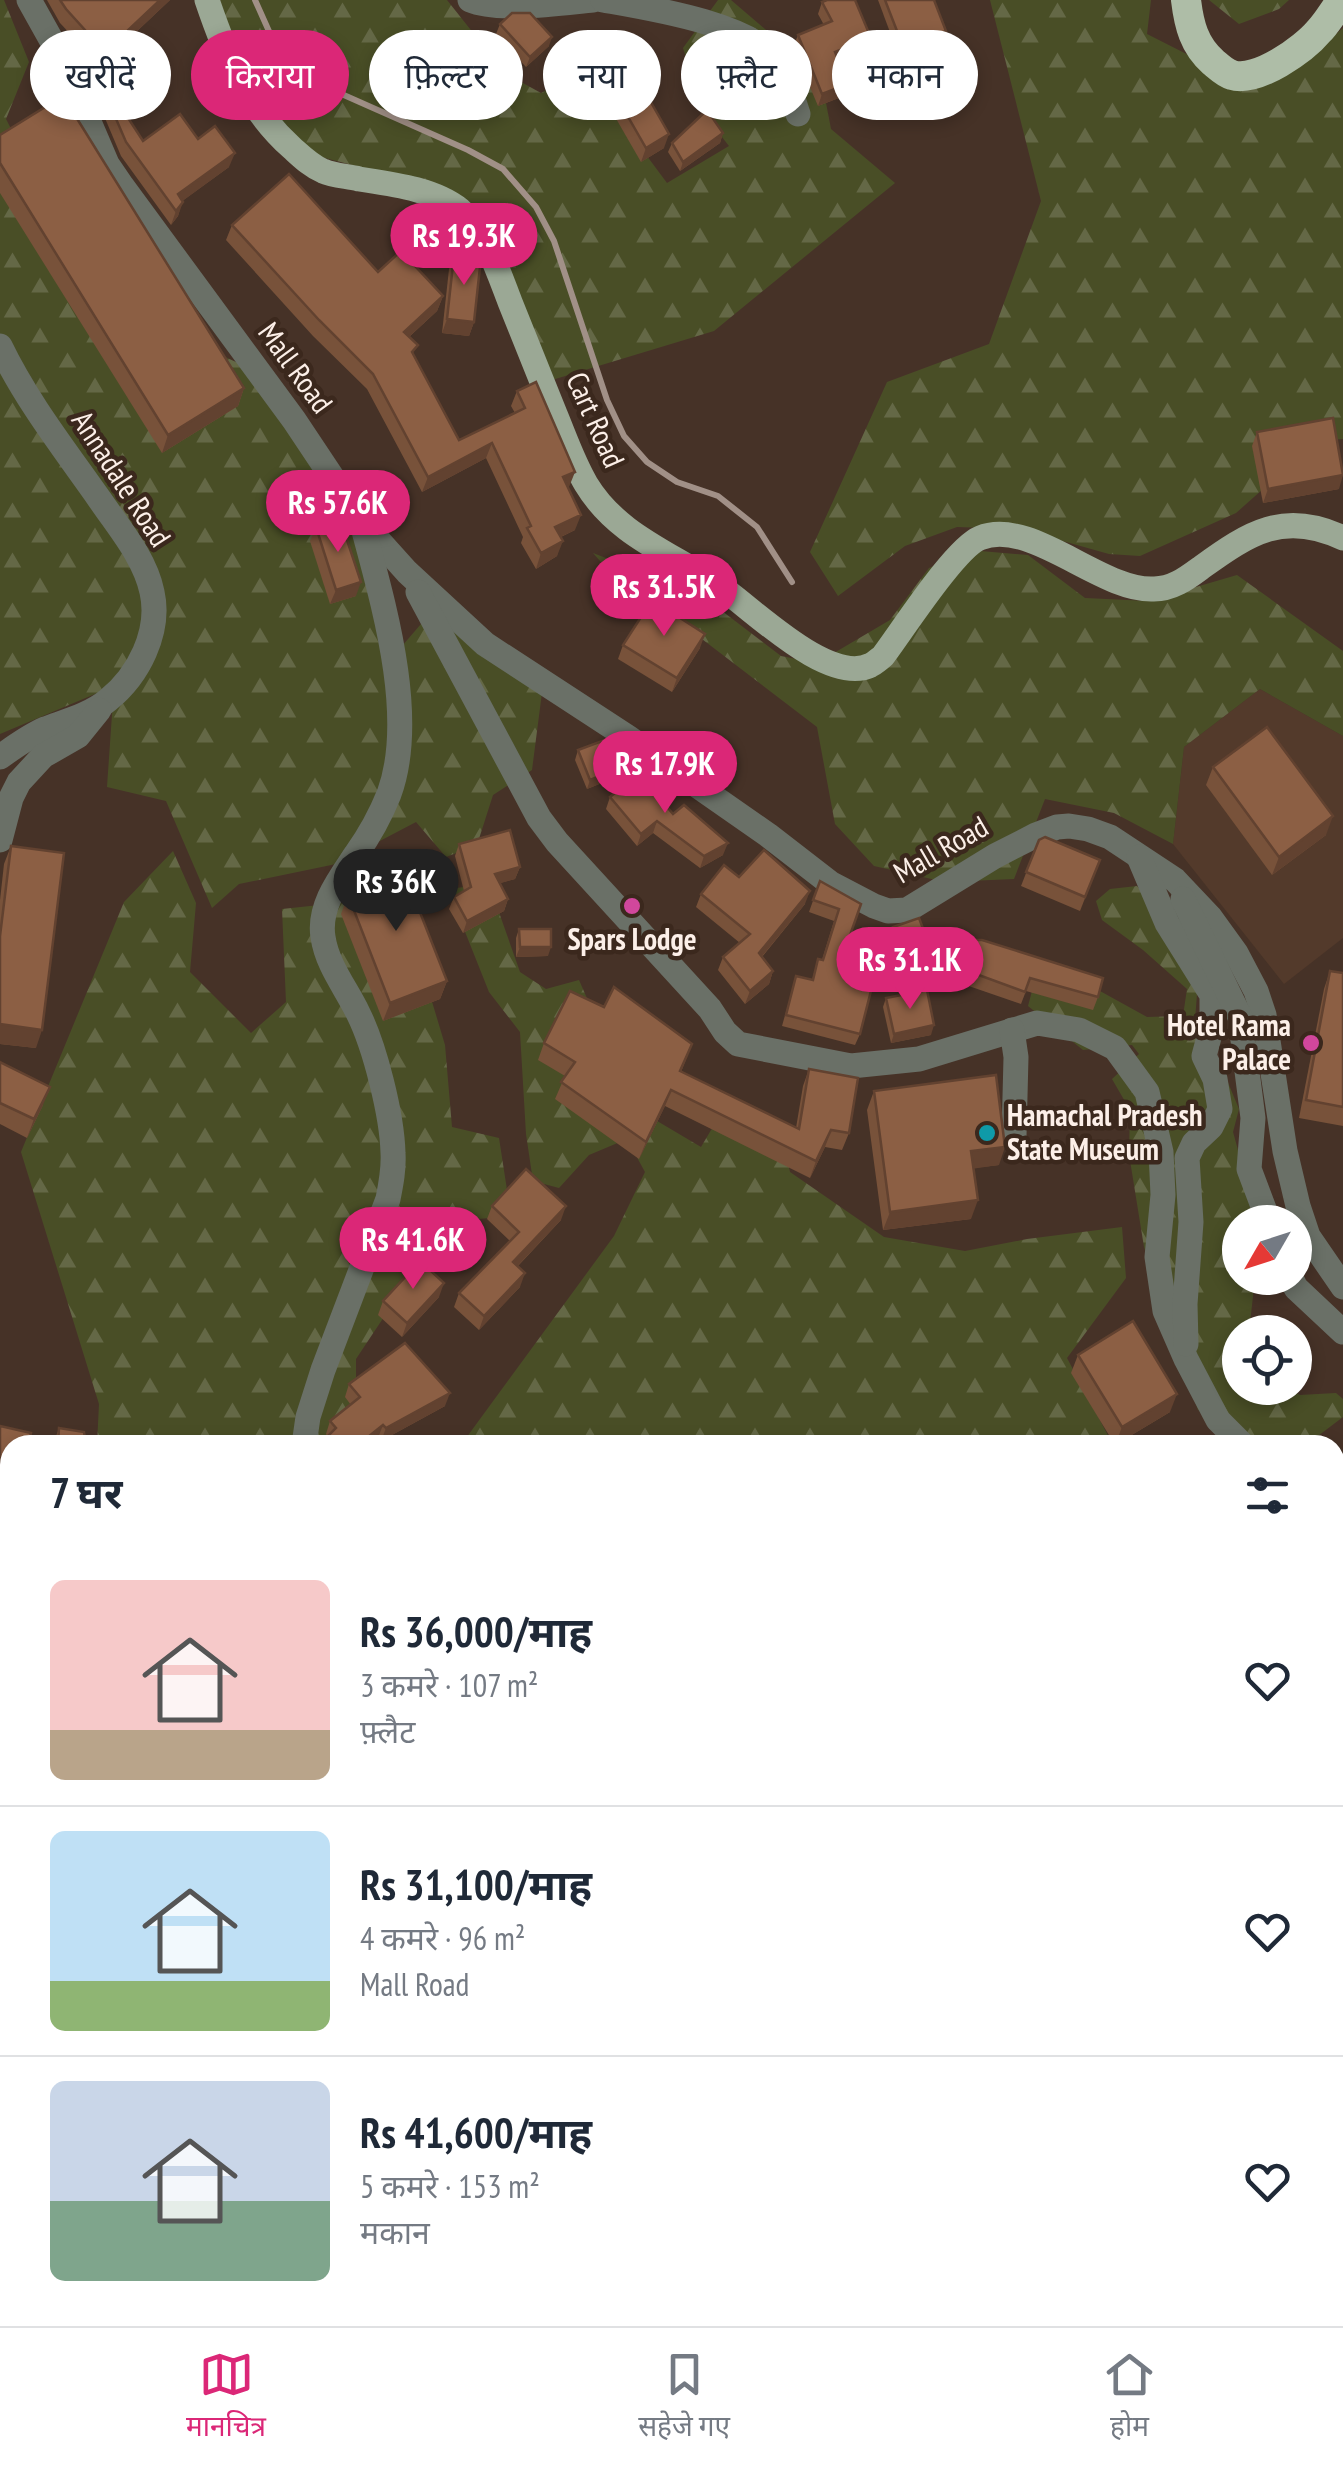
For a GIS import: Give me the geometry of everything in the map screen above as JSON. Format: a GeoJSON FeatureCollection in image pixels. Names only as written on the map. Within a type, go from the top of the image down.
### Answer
{"type":"FeatureCollection","features":[{"type":"Feature","properties":{"kind":"highway"},"geometry":{"type":"LineString","coordinates":[[1186,0],[1200,49],[1236,76],[1255,74],[1276,65],[1320,31],[1342,0]]}},
{"type":"Feature","properties":{"kind":"main road","name":"Cart Road"},"geometry":{"type":"LineString","coordinates":[[206,0],[246,94],[277,135],[311,165],[326,172],[424,193],[460,210],[475,228],[499,275],[575,463],[600,504],[634,536],[723,588],[784,638],[811,654],[848,668],[872,665],[966,548],[988,536],[1033,542],[1112,579],[1148,590],[1178,583],[1245,537],[1267,528],[1303,526],[1343,538]]}},
{"type":"Feature","properties":{"kind":"street","name":"Mall Road"},"geometry":{"type":"LineString","coordinates":[[29,0],[62,61],[107,164],[294,420],[362,522],[407,572],[496,652],[629,738],[830,882],[888,911],[906,910],[995,856],[1057,827],[1069,826],[1110,837],[1175,880],[1210,917],[1256,990],[1264,1014],[1285,1152],[1298,1206],[1308,1236],[1343,1287]]}},
{"type":"Feature","properties":{"kind":"street"},"geometry":{"type":"LineString","coordinates":[[470,0],[498,5],[593,0]]}},
{"type":"Feature","properties":{"kind":"street"},"geometry":{"type":"LineString","coordinates":[[603,0],[676,15],[723,30]]}},
{"type":"Feature","properties":{"kind":"street","name":"Annadale Road"},"geometry":{"type":"LineString","coordinates":[[0,346],[32,404],[132,546],[152,590],[154,609],[149,644],[127,680],[106,702],[43,730],[0,757]]}},
{"type":"Feature","properties":{"kind":"street"},"geometry":{"type":"LineString","coordinates":[[305,1435],[323,1370],[388,1199],[392,1179],[391,1131],[370,1038],[326,953],[322,934],[329,898],[389,793],[400,728],[385,610],[362,522]]}},
{"type":"Feature","properties":{"kind":"street"},"geometry":{"type":"LineString","coordinates":[[407,572],[539,818],[710,1009],[734,1042],[850,1066],[919,1059],[1037,1023],[1079,1030],[1115,1048],[1147,1092],[1161,1152],[1163,1195],[1158,1257],[1165,1311],[1218,1420],[1232,1435]]}},
{"type":"Feature","properties":{"kind":"street"},"geometry":{"type":"LineString","coordinates":[[0,840],[11,798],[20,782],[43,756],[78,736],[106,702]]}},
{"type":"Feature","properties":{"kind":"street"},"geometry":{"type":"LineString","coordinates":[[1140,857],[1167,923],[1212,995],[1212,1026],[1204,1056],[1215,1079],[1220,1110],[1187,1158],[1191,1222],[1184,1304],[1186,1359]]}},
{"type":"Feature","properties":{"kind":"street"},"geometry":{"type":"LineString","coordinates":[[1175,880],[1240,1017],[1252,1118],[1249,1169],[1263,1205]]}},
{"type":"Feature","properties":{"kind":"street"},"geometry":{"type":"LineString","coordinates":[[1012,1030],[1016,1057],[1014,1136]]}},
{"type":"Feature","properties":{"kind":"street"},"geometry":{"type":"LineString","coordinates":[[1303,1295],[1343,1332]]}},
{"type":"Feature","properties":{"kind":"shaded area"},"geometry":{"type":"Polygon","coordinates":[[[1260,689],[1343,736],[1343,938],[1284,984],[1173,844],[1184,747],[1260,689]]]}},
{"type":"Feature","properties":{"kind":"green space"},"geometry":{"type":"Polygon","coordinates":[[[0,0],[4,0],[29,62],[6,119],[72,248],[171,332],[273,379],[339,466],[390,660],[427,617],[544,677],[532,770],[493,795],[477,845],[446,857],[416,822],[336,864],[239,884],[212,908],[166,801],[107,787],[114,686],[0,734],[0,0]]]}},
{"type":"Feature","properties":{"kind":"green space"},"geometry":{"type":"Polygon","coordinates":[[[220,0],[447,0],[471,30],[369,30],[369,120],[523,120],[523,83],[543,92],[543,120],[643,120],[635,140],[667,183],[729,146],[709,120],[812,120],[812,69],[821,77],[831,129],[895,183],[714,331],[552,380],[446,189],[321,157],[276,120],[349,120],[349,30],[229,30],[220,0]]]}},
{"type":"Feature","properties":{"kind":"green space"},"geometry":{"type":"Polygon","coordinates":[[[718,0],[731,0],[766,30],[696,30],[718,0]]]}},
{"type":"Feature","properties":{"kind":"green space"},"geometry":{"type":"Polygon","coordinates":[[[990,0],[1151,0],[1147,34],[1220,71],[1297,68],[1343,28],[1343,439],[1317,441],[1236,513],[1140,556],[1109,554],[1020,529],[957,527],[905,546],[838,596],[810,552],[887,382],[989,344],[1041,201],[990,0]]]}},
{"type":"Feature","properties":{"kind":"green space"},"geometry":{"type":"Polygon","coordinates":[[[1209,0],[1289,0],[1279,9],[1239,24],[1209,0]]]}},
{"type":"Feature","properties":{"kind":"green space"},"geometry":{"type":"Polygon","coordinates":[[[969,550],[1028,555],[1085,598],[1148,601],[1237,575],[1343,651],[1343,736],[1260,689],[1184,747],[1173,844],[1114,813],[1045,799],[1014,879],[945,882],[874,866],[835,824],[817,727],[681,623],[616,579],[593,553],[701,595],[781,656],[817,663],[890,620],[929,568],[969,550]]]}},
{"type":"Feature","properties":{"kind":"green space"},"geometry":{"type":"Polygon","coordinates":[[[173,851],[196,903],[190,972],[251,1033],[286,1002],[282,909],[367,900],[421,965],[445,1045],[452,1127],[499,1138],[511,1216],[447,1222],[356,1359],[356,1435],[97,1435],[99,1404],[21,1152],[124,902],[173,851]]]}},
{"type":"Feature","properties":{"kind":"green space"},"geometry":{"type":"Polygon","coordinates":[[[489,884],[520,972],[546,989],[579,980],[600,1028],[620,1099],[701,1147],[730,1098],[779,1125],[790,1172],[884,1237],[965,1251],[1122,1227],[1126,1278],[1067,1358],[1108,1435],[468,1435],[614,1236],[645,1172],[627,1139],[589,1155],[559,1188],[533,1181],[520,1032],[489,992],[448,889],[489,884]]]}},
{"type":"Feature","properties":{"kind":"green space"},"geometry":{"type":"Polygon","coordinates":[[[1137,886],[1200,955],[1195,1020],[1219,1061],[1239,1109],[1233,1132],[1253,1205],[1222,1205],[1222,1295],[1253,1295],[1251,1315],[1222,1315],[1222,1405],[1312,1405],[1312,1394],[1336,1393],[1343,1399],[1343,1417],[1319,1435],[1245,1435],[1198,1410],[1144,1247],[1129,1154],[1130,1110],[1112,1079],[1139,1054],[1132,1045],[1083,1050],[1028,1006],[1035,980],[1071,975],[1147,1017],[1183,1016],[1187,989],[1102,920],[1096,901],[1110,889],[1137,886]]]}},
{"type":"Feature","properties":{"kind":"building"},"geometry":{"type":"Polygon","coordinates":[[[60,0],[160,0],[128,30],[85,30],[60,0]]]}},
{"type":"Feature","properties":{"kind":"building"},"geometry":{"type":"Polygon","coordinates":[[[855,0],[868,30],[832,30],[832,90],[822,94],[812,69],[810,30],[832,21],[822,2],[855,0]]]}},
{"type":"Feature","properties":{"kind":"building"},"geometry":{"type":"Polygon","coordinates":[[[885,0],[934,0],[946,30],[897,30],[885,0]]]}},
{"type":"Feature","properties":{"kind":"building"},"geometry":{"type":"Polygon","coordinates":[[[512,13],[530,13],[546,30],[543,45],[530,57],[523,49],[523,30],[505,30],[500,24],[512,13]]]}},
{"type":"Feature","properties":{"kind":"building"},"geometry":{"type":"Polygon","coordinates":[[[180,114],[198,139],[215,126],[235,153],[178,194],[183,202],[176,211],[126,142],[117,120],[129,120],[143,141],[180,114]]]}},
{"type":"Feature","properties":{"kind":"building"},"geometry":{"type":"Polygon","coordinates":[[[30,116],[30,120],[78,120],[244,388],[168,435],[0,163],[0,135],[30,116]]]}},
{"type":"Feature","properties":{"kind":"building"},"geometry":{"type":"Polygon","coordinates":[[[630,120],[661,120],[669,134],[646,148],[630,120]]]}},
{"type":"Feature","properties":{"kind":"building"},"geometry":{"type":"Polygon","coordinates":[[[696,120],[714,120],[723,133],[683,162],[672,143],[696,120]]]}},
{"type":"Feature","properties":{"kind":"building"},"geometry":{"type":"Polygon","coordinates":[[[289,174],[378,272],[401,251],[443,296],[404,332],[418,345],[412,352],[459,440],[525,408],[517,391],[536,382],[575,472],[563,477],[581,515],[555,527],[563,541],[541,553],[492,443],[428,477],[373,374],[232,225],[289,174]]]}},
{"type":"Feature","properties":{"kind":"building"},"geometry":{"type":"Polygon","coordinates":[[[454,255],[481,258],[474,322],[447,319],[454,255]]]}},
{"type":"Feature","properties":{"kind":"building"},"geometry":{"type":"Polygon","coordinates":[[[1333,418],[1343,475],[1268,489],[1257,432],[1333,418]]]}},
{"type":"Feature","properties":{"kind":"building"},"geometry":{"type":"Polygon","coordinates":[[[340,519],[361,582],[336,590],[316,527],[340,519]]]}},
{"type":"Feature","properties":{"kind":"building"},"geometry":{"type":"Polygon","coordinates":[[[652,600],[705,634],[677,678],[623,645],[652,600]]]}},
{"type":"Feature","properties":{"kind":"building"},"geometry":{"type":"Polygon","coordinates":[[[1267,727],[1333,816],[1279,857],[1213,767],[1267,727]]]}},
{"type":"Feature","properties":{"kind":"building"},"geometry":{"type":"Polygon","coordinates":[[[610,738],[622,767],[590,780],[578,750],[610,738]]]}},
{"type":"Feature","properties":{"kind":"building"},"geometry":{"type":"Polygon","coordinates":[[[639,773],[673,814],[684,805],[728,843],[704,856],[657,821],[641,834],[610,797],[639,773]]]}},
{"type":"Feature","properties":{"kind":"building"},"geometry":{"type":"Polygon","coordinates":[[[510,830],[520,867],[495,874],[508,899],[467,921],[454,897],[471,887],[459,844],[510,830]]]}},
{"type":"Feature","properties":{"kind":"building"},"geometry":{"type":"Polygon","coordinates":[[[1045,837],[1100,860],[1085,897],[1026,872],[1039,840],[1045,837]]]}},
{"type":"Feature","properties":{"kind":"building"},"geometry":{"type":"Polygon","coordinates":[[[11,846],[64,853],[42,1030],[0,1024],[0,936],[11,846]]]}},
{"type":"Feature","properties":{"kind":"building"},"geometry":{"type":"Polygon","coordinates":[[[764,850],[810,891],[759,953],[773,971],[750,991],[723,957],[750,934],[701,894],[724,865],[739,877],[764,850]]]}},
{"type":"Feature","properties":{"kind":"building"},"geometry":{"type":"Polygon","coordinates":[[[401,864],[447,981],[390,1003],[348,895],[353,882],[401,864]]]}},
{"type":"Feature","properties":{"kind":"building"},"geometry":{"type":"Polygon","coordinates":[[[820,881],[861,904],[849,938],[879,945],[860,1034],[786,1015],[796,976],[813,980],[818,959],[823,960],[839,909],[813,900],[820,881]]]}},
{"type":"Feature","properties":{"kind":"building"},"geometry":{"type":"Polygon","coordinates":[[[919,918],[938,968],[912,978],[893,927],[919,918]]]}},
{"type":"Feature","properties":{"kind":"building"},"geometry":{"type":"Polygon","coordinates":[[[519,929],[551,929],[551,947],[520,947],[519,929]]]}},
{"type":"Feature","properties":{"kind":"building"},"geometry":{"type":"Polygon","coordinates":[[[975,940],[1103,978],[1098,997],[1030,978],[1025,992],[965,970],[975,940]]]}},
{"type":"Feature","properties":{"kind":"building"},"geometry":{"type":"Polygon","coordinates":[[[1330,971],[1343,973],[1343,1107],[1306,1100],[1330,971]]]}},
{"type":"Feature","properties":{"kind":"building"},"geometry":{"type":"Polygon","coordinates":[[[614,987],[692,1044],[680,1071],[799,1129],[809,1069],[858,1078],[849,1133],[831,1130],[816,1161],[671,1090],[646,1142],[561,1082],[575,1062],[544,1043],[570,991],[604,1007],[614,987]]]}},
{"type":"Feature","properties":{"kind":"building"},"geometry":{"type":"Polygon","coordinates":[[[927,990],[934,1025],[894,1034],[886,998],[927,990]]]}},
{"type":"Feature","properties":{"kind":"building"},"geometry":{"type":"Polygon","coordinates":[[[0,1062],[50,1087],[34,1119],[0,1103],[0,1062]]]}},
{"type":"Feature","properties":{"kind":"building"},"geometry":{"type":"Polygon","coordinates":[[[996,1075],[1005,1147],[971,1151],[978,1200],[890,1212],[874,1091],[996,1075]]]}},
{"type":"Feature","properties":{"kind":"building"},"geometry":{"type":"Polygon","coordinates":[[[526,1169],[566,1206],[513,1262],[525,1273],[484,1316],[459,1293],[519,1232],[492,1206],[526,1169]]]}},
{"type":"Feature","properties":{"kind":"building"},"geometry":{"type":"Polygon","coordinates":[[[420,1261],[444,1283],[407,1323],[383,1301],[420,1261]]]}},
{"type":"Feature","properties":{"kind":"building"},"geometry":{"type":"Polygon","coordinates":[[[1133,1321],[1177,1394],[1122,1427],[1078,1355],[1133,1321]]]}},
{"type":"Feature","properties":{"kind":"building"},"geometry":{"type":"Polygon","coordinates":[[[405,1343],[450,1393],[386,1428],[383,1425],[370,1435],[329,1435],[336,1428],[330,1421],[360,1397],[349,1384],[405,1343]]]}},
{"type":"Feature","properties":{"kind":"building"},"geometry":{"type":"Polygon","coordinates":[[[0,1426],[31,1433],[30,1435],[0,1435],[0,1426]]]}},
{"type":"Feature","properties":{"kind":"building"},"geometry":{"type":"Polygon","coordinates":[[[59,1428],[84,1435],[59,1435],[59,1428]]]}},
{"type":"Feature","properties":{"kind":"railway"},"geometry":{"type":"LineString","coordinates":[[255,0],[272,38],[289,59],[337,92],[503,169],[536,207],[554,241],[607,400],[624,436],[647,462],[677,482],[718,496],[757,527],[792,582]]}},
{"type":"Feature","properties":{"kind":"place","name":"Spars Lodge"},"geometry":{"type":"Point","coordinates":[632,906]}},
{"type":"Feature","properties":{"kind":"place","name":"Hotel Rama Palace"},"geometry":{"type":"Point","coordinates":[1311,1043]}},
{"type":"Feature","properties":{"kind":"place","name":"Hamachal Pradesh State Museum"},"geometry":{"type":"Point","coordinates":[987,1133]}}]}
